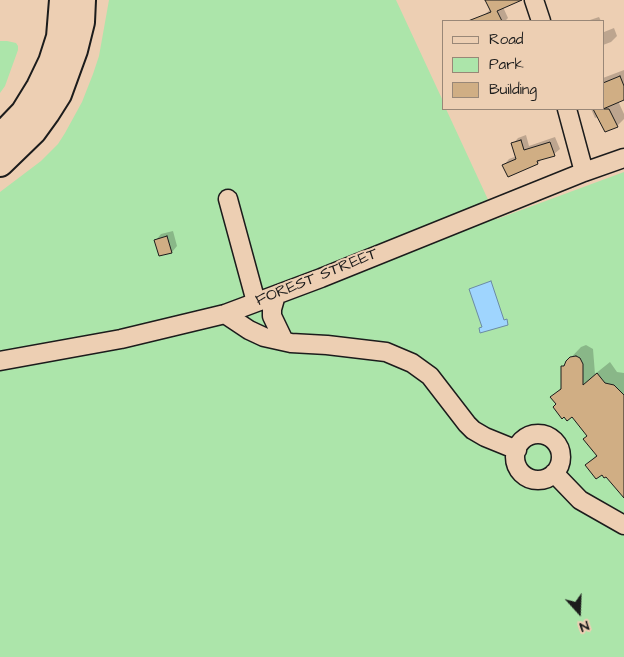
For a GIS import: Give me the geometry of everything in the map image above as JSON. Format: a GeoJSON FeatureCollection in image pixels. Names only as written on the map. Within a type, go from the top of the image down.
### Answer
{"type":"FeatureCollection","features":[{"type":"Feature","properties":{"kind":"highway"},"geometry":{"type":"LineString","coordinates":[[0,138],[24,113],[40,87],[52,62],[60,37],[63,0]]}},
{"type":"Feature","properties":{"kind":"highway"},"geometry":{"type":"LineString","coordinates":[[0,163],[33,130],[58,94],[74,50],[81,22],[82,0]]}},
{"type":"Feature","properties":{"kind":"street"},"geometry":{"type":"LineString","coordinates":[[534,0],[541,20]]}},
{"type":"Feature","properties":{"kind":"street"},"geometry":{"type":"LineString","coordinates":[[567,110],[584,172]]}},
{"type":"Feature","properties":{"kind":"street","name":"FOREST STREET"},"geometry":{"type":"LineString","coordinates":[[0,361],[121,339],[225,314],[584,172],[624,158]]}},
{"type":"Feature","properties":{"kind":"street"},"geometry":{"type":"LineString","coordinates":[[228,199],[256,302]]}},
{"type":"Feature","properties":{"kind":"street"},"geometry":{"type":"LineString","coordinates":[[276,295],[272,316],[284,341]]}},
{"type":"Feature","properties":{"kind":"street"},"geometry":{"type":"LineString","coordinates":[[225,314],[249,330],[264,337],[284,341],[386,352],[412,363],[430,376],[473,430],[517,450]]}},
{"type":"Feature","properties":{"kind":"street"},"geometry":{"type":"LineString","coordinates":[[543,434],[550,437],[560,448],[560,463],[554,473],[545,479],[538,480],[524,474],[516,462],[517,450],[522,441],[528,436],[543,434]]}},
{"type":"Feature","properties":{"kind":"street"},"geometry":{"type":"LineString","coordinates":[[554,473],[580,500],[624,525]]}},
{"type":"Feature","properties":{"kind":"green space"},"geometry":{"type":"Polygon","coordinates":[[[109,0],[396,0],[442,99],[442,110],[446,110],[497,219],[624,172],[624,657],[0,657],[0,192],[41,161],[58,144],[82,102],[99,56],[109,0]]]}},
{"type":"Feature","properties":{"kind":"green space"},"geometry":{"type":"Polygon","coordinates":[[[0,41],[16,43],[18,50],[5,86],[0,93],[0,41]]]}},
{"type":"Feature","properties":{"kind":"water"},"geometry":{"type":"Polygon","coordinates":[[[491,281],[504,320],[507,319],[508,325],[480,333],[479,328],[482,327],[469,289],[491,281]]]}},
{"type":"Feature","properties":{"kind":"building"},"geometry":{"type":"Polygon","coordinates":[[[485,0],[522,0],[497,11],[502,20],[471,20],[491,12],[485,0]]]}},
{"type":"Feature","properties":{"kind":"building"},"geometry":{"type":"Polygon","coordinates":[[[620,76],[624,86],[624,100],[604,109],[604,83],[620,76]]]}},
{"type":"Feature","properties":{"kind":"building"},"geometry":{"type":"Polygon","coordinates":[[[609,109],[618,127],[605,132],[594,110],[609,109]]]}},
{"type":"Feature","properties":{"kind":"building"},"geometry":{"type":"Polygon","coordinates":[[[521,140],[524,150],[550,142],[555,156],[537,161],[538,164],[508,177],[502,165],[516,159],[511,143],[521,140]]]}},
{"type":"Feature","properties":{"kind":"building"},"geometry":{"type":"Polygon","coordinates":[[[167,236],[172,253],[159,256],[154,240],[167,236]]]}},
{"type":"Feature","properties":{"kind":"building"},"geometry":{"type":"Polygon","coordinates":[[[576,356],[580,358],[583,364],[583,385],[597,373],[605,383],[614,385],[624,395],[624,498],[606,477],[604,478],[602,475],[596,479],[585,465],[597,456],[583,439],[587,436],[572,417],[567,421],[564,417],[562,419],[553,407],[556,404],[550,397],[561,389],[561,366],[564,366],[570,357],[576,356]]]}}]}
